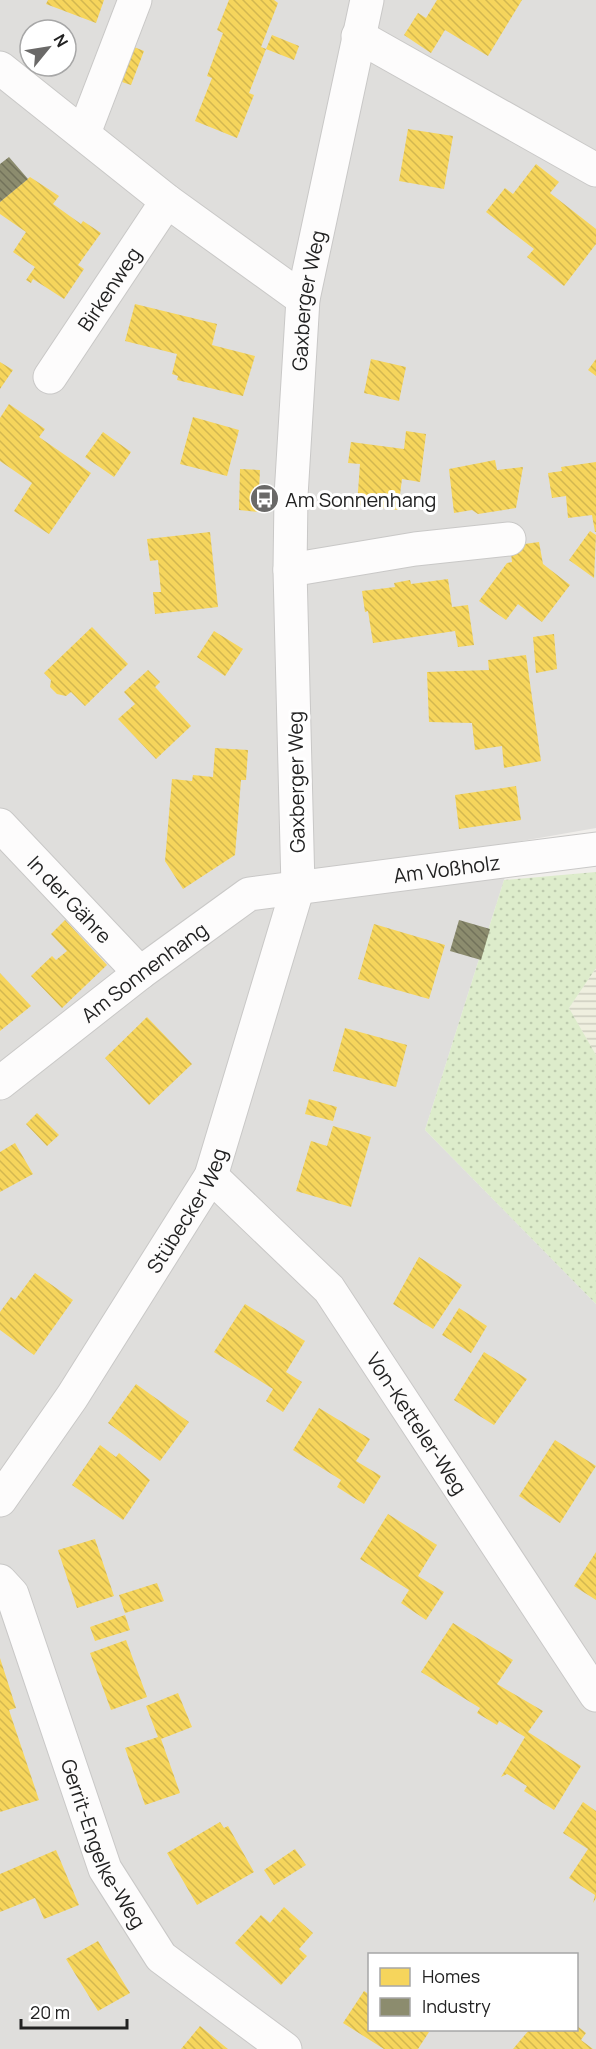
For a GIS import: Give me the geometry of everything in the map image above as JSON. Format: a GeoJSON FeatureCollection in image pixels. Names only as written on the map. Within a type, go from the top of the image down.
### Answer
{"type":"FeatureCollection","features":[{"type":"Feature","properties":{"kind":"street"},"geometry":{"type":"LineString","coordinates":[[84,133],[135,0]]}},
{"type":"Feature","properties":{"kind":"street","name":"Gaxberger Weg"},"geometry":{"type":"LineString","coordinates":[[298,887],[290,570],[291,496],[303,299],[367,0]]}},
{"type":"Feature","properties":{"kind":"street"},"geometry":{"type":"LineString","coordinates":[[358,36],[596,170]]}},
{"type":"Feature","properties":{"kind":"street"},"geometry":{"type":"LineString","coordinates":[[0,68],[167,201],[303,299]]}},
{"type":"Feature","properties":{"kind":"street","name":"Birkenweg"},"geometry":{"type":"LineString","coordinates":[[50,377],[167,201]]}},
{"type":"Feature","properties":{"kind":"street"},"geometry":{"type":"LineString","coordinates":[[290,570],[415,549],[508,539]]}},
{"type":"Feature","properties":{"kind":"street","name":"In der Gähre"},"geometry":{"type":"LineString","coordinates":[[0,825],[140,974]]}},
{"type":"Feature","properties":{"kind":"street","name":"Am Voßholz"},"geometry":{"type":"LineString","coordinates":[[298,887],[596,849]]}},
{"type":"Feature","properties":{"kind":"street","name":"Am Sonnenhang"},"geometry":{"type":"LineString","coordinates":[[0,1083],[140,974],[249,894],[298,887]]}},
{"type":"Feature","properties":{"kind":"street","name":"Stübecker Weg"},"geometry":{"type":"LineString","coordinates":[[0,1500],[72,1397],[211,1176],[298,887]]}},
{"type":"Feature","properties":{"kind":"street","name":"Von-Ketteler-Weg"},"geometry":{"type":"LineString","coordinates":[[211,1176],[329,1289],[596,1695]]}},
{"type":"Feature","properties":{"kind":"street","name":"Gerrit-Engelke-Weg"},"geometry":{"type":"LineString","coordinates":[[0,1581],[12,1594],[105,1869],[161,1957],[285,2049]]}},
{"type":"Feature","properties":{"kind":"shaded area"},"geometry":{"type":"Polygon","coordinates":[[[0,0],[596,0],[596,828],[516,842],[425,1130],[596,1304],[596,2049],[0,2049],[0,0]]]}},
{"type":"Feature","properties":{"kind":"green space"},"geometry":{"type":"Polygon","coordinates":[[[596,872],[596,968],[569,1008],[596,1055],[596,1304],[425,1130],[504,880],[596,872]]]}},
{"type":"Feature","properties":{"kind":"green space"},"geometry":{"type":"Polygon","coordinates":[[[596,968],[596,1055],[569,1008],[596,968]]]}},
{"type":"Feature","properties":{"kind":"building: Homes"},"geometry":{"type":"Polygon","coordinates":[[[48,0],[104,0],[96,23],[46,4],[48,0]]]}},
{"type":"Feature","properties":{"kind":"building: Homes"},"geometry":{"type":"Polygon","coordinates":[[[229,0],[274,0],[278,3],[261,47],[266,49],[249,93],[254,95],[237,138],[195,121],[212,78],[207,76],[223,33],[217,30],[229,0]]]}},
{"type":"Feature","properties":{"kind":"building: Homes"},"geometry":{"type":"Polygon","coordinates":[[[437,0],[522,0],[488,56],[445,30],[431,53],[404,35],[418,13],[426,18],[437,0]]]}},
{"type":"Feature","properties":{"kind":"building: Homes"},"geometry":{"type":"Polygon","coordinates":[[[272,35],[299,46],[294,60],[266,49],[272,35]]]}},
{"type":"Feature","properties":{"kind":"building: Homes"},"geometry":{"type":"Polygon","coordinates":[[[129,45],[144,51],[131,85],[116,80],[129,45]]]}},
{"type":"Feature","properties":{"kind":"building: Homes"},"geometry":{"type":"Polygon","coordinates":[[[408,129],[453,136],[444,189],[399,181],[408,129]]]}},
{"type":"Feature","properties":{"kind":"building: Homes"},"geometry":{"type":"Polygon","coordinates":[[[536,164],[559,182],[550,193],[596,229],[596,244],[564,286],[527,257],[534,249],[486,212],[505,188],[513,194],[536,164]]]}},
{"type":"Feature","properties":{"kind":"building: Homes"},"geometry":{"type":"Polygon","coordinates":[[[30,177],[59,196],[53,204],[81,224],[83,221],[101,233],[78,265],[84,269],[64,299],[33,279],[31,283],[26,280],[35,267],[13,252],[26,232],[0,214],[0,202],[30,177]]]}},
{"type":"Feature","properties":{"kind":"building: Homes"},"geometry":{"type":"Polygon","coordinates":[[[135,304],[217,324],[212,345],[255,356],[243,396],[177,380],[178,376],[172,374],[177,354],[125,341],[135,304]]]}},
{"type":"Feature","properties":{"kind":"building: Homes"},"geometry":{"type":"Polygon","coordinates":[[[371,359],[406,367],[399,401],[364,393],[371,359]]]}},
{"type":"Feature","properties":{"kind":"building: Homes"},"geometry":{"type":"Polygon","coordinates":[[[596,359],[596,376],[588,370],[596,359]]]}},
{"type":"Feature","properties":{"kind":"building: Homes"},"geometry":{"type":"Polygon","coordinates":[[[0,362],[13,370],[0,389],[0,362]]]}},
{"type":"Feature","properties":{"kind":"building: Homes"},"geometry":{"type":"Polygon","coordinates":[[[9,404],[45,429],[39,437],[91,473],[49,534],[14,511],[32,483],[0,461],[0,418],[9,404]]]}},
{"type":"Feature","properties":{"kind":"building: Homes"},"geometry":{"type":"Polygon","coordinates":[[[193,417],[239,430],[227,476],[180,464],[193,417]]]}},
{"type":"Feature","properties":{"kind":"building: Homes"},"geometry":{"type":"Polygon","coordinates":[[[406,431],[426,434],[420,482],[402,479],[398,510],[357,505],[360,464],[348,463],[351,442],[404,449],[406,431]]]}},
{"type":"Feature","properties":{"kind":"building: Homes"},"geometry":{"type":"Polygon","coordinates":[[[103,432],[131,452],[114,477],[85,457],[103,432]]]}},
{"type":"Feature","properties":{"kind":"building: Homes"},"geometry":{"type":"Polygon","coordinates":[[[495,460],[497,470],[523,467],[516,508],[478,514],[472,510],[454,513],[449,469],[495,460]]]}},
{"type":"Feature","properties":{"kind":"building: Homes"},"geometry":{"type":"Polygon","coordinates":[[[596,462],[595,532],[592,515],[568,518],[566,496],[552,498],[548,473],[562,471],[561,467],[596,462]]]}},
{"type":"Feature","properties":{"kind":"building: Homes"},"geometry":{"type":"Polygon","coordinates":[[[240,469],[260,470],[258,512],[239,510],[240,469]]]}},
{"type":"Feature","properties":{"kind":"building: Homes"},"geometry":{"type":"Polygon","coordinates":[[[590,531],[596,535],[594,578],[569,560],[590,531]]]}},
{"type":"Feature","properties":{"kind":"building: Homes"},"geometry":{"type":"Polygon","coordinates":[[[210,532],[218,607],[155,614],[153,592],[161,592],[158,560],[150,561],[147,539],[210,532]]]}},
{"type":"Feature","properties":{"kind":"building: Homes"},"geometry":{"type":"Polygon","coordinates":[[[539,542],[543,564],[570,585],[542,622],[518,604],[506,620],[479,601],[507,563],[512,562],[510,546],[539,542]]]}},
{"type":"Feature","properties":{"kind":"building: Homes"},"geometry":{"type":"Polygon","coordinates":[[[448,579],[452,607],[468,605],[474,645],[458,647],[455,631],[373,643],[362,591],[395,587],[394,583],[410,580],[411,584],[448,579]]]}},
{"type":"Feature","properties":{"kind":"building: Homes"},"geometry":{"type":"Polygon","coordinates":[[[92,627],[128,664],[85,706],[71,692],[66,696],[57,694],[50,687],[51,680],[44,673],[92,627]]]}},
{"type":"Feature","properties":{"kind":"building: Homes"},"geometry":{"type":"Polygon","coordinates":[[[214,631],[243,649],[225,676],[197,657],[214,631]]]}},
{"type":"Feature","properties":{"kind":"building: Homes"},"geometry":{"type":"Polygon","coordinates":[[[554,634],[557,669],[536,673],[533,637],[554,634]]]}},
{"type":"Feature","properties":{"kind":"building: Homes"},"geometry":{"type":"Polygon","coordinates":[[[526,655],[541,761],[504,768],[502,746],[475,750],[472,723],[429,722],[427,672],[489,670],[488,660],[526,655]]]}},
{"type":"Feature","properties":{"kind":"building: Homes"},"geometry":{"type":"Polygon","coordinates":[[[148,670],[160,682],[155,687],[191,726],[156,759],[118,719],[135,704],[124,692],[148,670]]]}},
{"type":"Feature","properties":{"kind":"building: Homes"},"geometry":{"type":"Polygon","coordinates":[[[215,748],[248,750],[246,780],[241,780],[235,855],[183,889],[165,861],[172,779],[192,781],[193,775],[213,777],[215,748]]]}},
{"type":"Feature","properties":{"kind":"building: Homes"},"geometry":{"type":"Polygon","coordinates":[[[516,786],[521,820],[459,829],[455,795],[516,786]]]}},
{"type":"Feature","properties":{"kind":"building: Homes"},"geometry":{"type":"Polygon","coordinates":[[[65,920],[107,965],[62,1008],[31,976],[52,956],[56,960],[67,951],[51,934],[65,920]]]}},
{"type":"Feature","properties":{"kind":"building: Homes"},"geometry":{"type":"Polygon","coordinates":[[[374,924],[445,945],[429,999],[358,979],[374,924]]]}},
{"type":"Feature","properties":{"kind":"building: Homes"},"geometry":{"type":"Polygon","coordinates":[[[0,973],[31,1006],[0,1031],[0,973]]]}},
{"type":"Feature","properties":{"kind":"building: Homes"},"geometry":{"type":"Polygon","coordinates":[[[147,1017],[192,1064],[149,1105],[105,1058],[147,1017]]]}},
{"type":"Feature","properties":{"kind":"building: Homes"},"geometry":{"type":"Polygon","coordinates":[[[345,1028],[407,1045],[396,1087],[333,1071],[345,1028]]]}},
{"type":"Feature","properties":{"kind":"building: Homes"},"geometry":{"type":"Polygon","coordinates":[[[309,1099],[337,1107],[333,1121],[305,1114],[309,1099]]]}},
{"type":"Feature","properties":{"kind":"building: Homes"},"geometry":{"type":"Polygon","coordinates":[[[37,1113],[59,1135],[47,1146],[26,1124],[37,1113]]]}},
{"type":"Feature","properties":{"kind":"building: Homes"},"geometry":{"type":"Polygon","coordinates":[[[333,1126],[371,1137],[351,1207],[296,1191],[311,1141],[327,1146],[333,1126]]]}},
{"type":"Feature","properties":{"kind":"building: Homes"},"geometry":{"type":"Polygon","coordinates":[[[15,1143],[33,1174],[0,1192],[0,1152],[15,1143]]]}},
{"type":"Feature","properties":{"kind":"building: Homes"},"geometry":{"type":"Polygon","coordinates":[[[419,1257],[462,1285],[433,1329],[393,1304],[419,1257]]]}},
{"type":"Feature","properties":{"kind":"building: Homes"},"geometry":{"type":"Polygon","coordinates":[[[35,1273],[73,1300],[34,1355],[0,1330],[0,1312],[11,1297],[15,1300],[35,1273]]]}},
{"type":"Feature","properties":{"kind":"building: Homes"},"geometry":{"type":"Polygon","coordinates":[[[245,1304],[305,1341],[286,1372],[302,1382],[283,1412],[266,1401],[273,1389],[214,1352],[245,1304]]]}},
{"type":"Feature","properties":{"kind":"building: Homes"},"geometry":{"type":"Polygon","coordinates":[[[459,1308],[487,1326],[471,1353],[442,1335],[459,1308]]]}},
{"type":"Feature","properties":{"kind":"building: Homes"},"geometry":{"type":"Polygon","coordinates":[[[484,1352],[527,1379],[494,1425],[454,1400],[484,1352]]]}},
{"type":"Feature","properties":{"kind":"building: Homes"},"geometry":{"type":"Polygon","coordinates":[[[136,1384],[189,1422],[160,1461],[108,1423],[136,1384]]]}},
{"type":"Feature","properties":{"kind":"building: Homes"},"geometry":{"type":"Polygon","coordinates":[[[319,1408],[370,1439],[356,1461],[381,1476],[364,1504],[337,1487],[341,1480],[293,1450],[319,1408]]]}},
{"type":"Feature","properties":{"kind":"building: Homes"},"geometry":{"type":"Polygon","coordinates":[[[555,1440],[596,1466],[560,1523],[519,1496],[555,1440]]]}},
{"type":"Feature","properties":{"kind":"building: Homes"},"geometry":{"type":"Polygon","coordinates":[[[100,1445],[116,1457],[119,1453],[150,1480],[123,1520],[72,1485],[100,1445]]]}},
{"type":"Feature","properties":{"kind":"building: Homes"},"geometry":{"type":"Polygon","coordinates":[[[388,1514],[437,1545],[418,1576],[444,1592],[426,1620],[401,1603],[409,1590],[360,1559],[388,1514]]]}},
{"type":"Feature","properties":{"kind":"building: Homes"},"geometry":{"type":"Polygon","coordinates":[[[95,1539],[114,1596],[77,1608],[58,1550],[95,1539]]]}},
{"type":"Feature","properties":{"kind":"building: Homes"},"geometry":{"type":"Polygon","coordinates":[[[596,1552],[596,1600],[574,1586],[596,1552]]]}},
{"type":"Feature","properties":{"kind":"building: Homes"},"geometry":{"type":"Polygon","coordinates":[[[157,1583],[164,1601],[125,1613],[119,1595],[157,1583]]]}},
{"type":"Feature","properties":{"kind":"building: Homes"},"geometry":{"type":"Polygon","coordinates":[[[125,1615],[130,1630],[95,1641],[90,1627],[125,1615]]]}},
{"type":"Feature","properties":{"kind":"building: Homes"},"geometry":{"type":"Polygon","coordinates":[[[453,1623],[513,1660],[497,1684],[543,1711],[528,1732],[581,1766],[554,1810],[524,1791],[527,1786],[507,1774],[501,1777],[525,1737],[499,1721],[497,1725],[477,1713],[480,1708],[421,1672],[453,1623]]]}},
{"type":"Feature","properties":{"kind":"building: Homes"},"geometry":{"type":"Polygon","coordinates":[[[126,1640],[147,1697],[111,1710],[90,1653],[126,1640]]]}},
{"type":"Feature","properties":{"kind":"building: Homes"},"geometry":{"type":"Polygon","coordinates":[[[0,1658],[16,1708],[9,1710],[39,1800],[0,1812],[0,1658]]]}},
{"type":"Feature","properties":{"kind":"building: Homes"},"geometry":{"type":"Polygon","coordinates":[[[178,1693],[192,1727],[161,1739],[180,1793],[145,1805],[125,1748],[158,1737],[146,1706],[178,1693]]]}},
{"type":"Feature","properties":{"kind":"building: Homes"},"geometry":{"type":"Polygon","coordinates":[[[583,1802],[596,1811],[596,1898],[593,1903],[595,1895],[569,1878],[588,1849],[563,1833],[583,1802]]]}},
{"type":"Feature","properties":{"kind":"building: Homes"},"geometry":{"type":"Polygon","coordinates":[[[220,1822],[224,1828],[228,1826],[254,1872],[197,1905],[167,1853],[220,1822]]]}},
{"type":"Feature","properties":{"kind":"building: Homes"},"geometry":{"type":"Polygon","coordinates":[[[295,1849],[306,1865],[274,1885],[264,1870],[295,1849]]]}},
{"type":"Feature","properties":{"kind":"building: Homes"},"geometry":{"type":"Polygon","coordinates":[[[56,1850],[79,1905],[44,1919],[35,1898],[0,1912],[0,1874],[56,1850]]]}},
{"type":"Feature","properties":{"kind":"building: Homes"},"geometry":{"type":"Polygon","coordinates":[[[284,1907],[313,1933],[299,1949],[307,1956],[281,1985],[235,1943],[261,1915],[270,1923],[284,1907]]]}},
{"type":"Feature","properties":{"kind":"building: Homes"},"geometry":{"type":"Polygon","coordinates":[[[98,1941],[130,1993],[98,2011],[66,1959],[98,1941]]]}},
{"type":"Feature","properties":{"kind":"building: Homes"},"geometry":{"type":"Polygon","coordinates":[[[364,1991],[368,1994],[368,2031],[429,2032],[418,2049],[384,2049],[343,2023],[364,1991]]]}},
{"type":"Feature","properties":{"kind":"building: Homes"},"geometry":{"type":"Polygon","coordinates":[[[200,2026],[228,2049],[181,2049],[200,2026]]]}},
{"type":"Feature","properties":{"kind":"building: Homes"},"geometry":{"type":"Polygon","coordinates":[[[578,2027],[586,2033],[581,2040],[593,2049],[513,2049],[528,2031],[578,2031],[578,2027]]]}},
{"type":"Feature","properties":{"kind":"building: Industry"},"geometry":{"type":"Polygon","coordinates":[[[9,157],[28,179],[0,202],[0,164],[9,157]]]}},
{"type":"Feature","properties":{"kind":"building: Industry"},"geometry":{"type":"Polygon","coordinates":[[[459,920],[490,929],[481,960],[450,951],[459,920]]]}},
{"type":"Feature","properties":{"kind":"place","name":"Am Sonnenhang"},"geometry":{"type":"Point","coordinates":[264,499]}}]}
